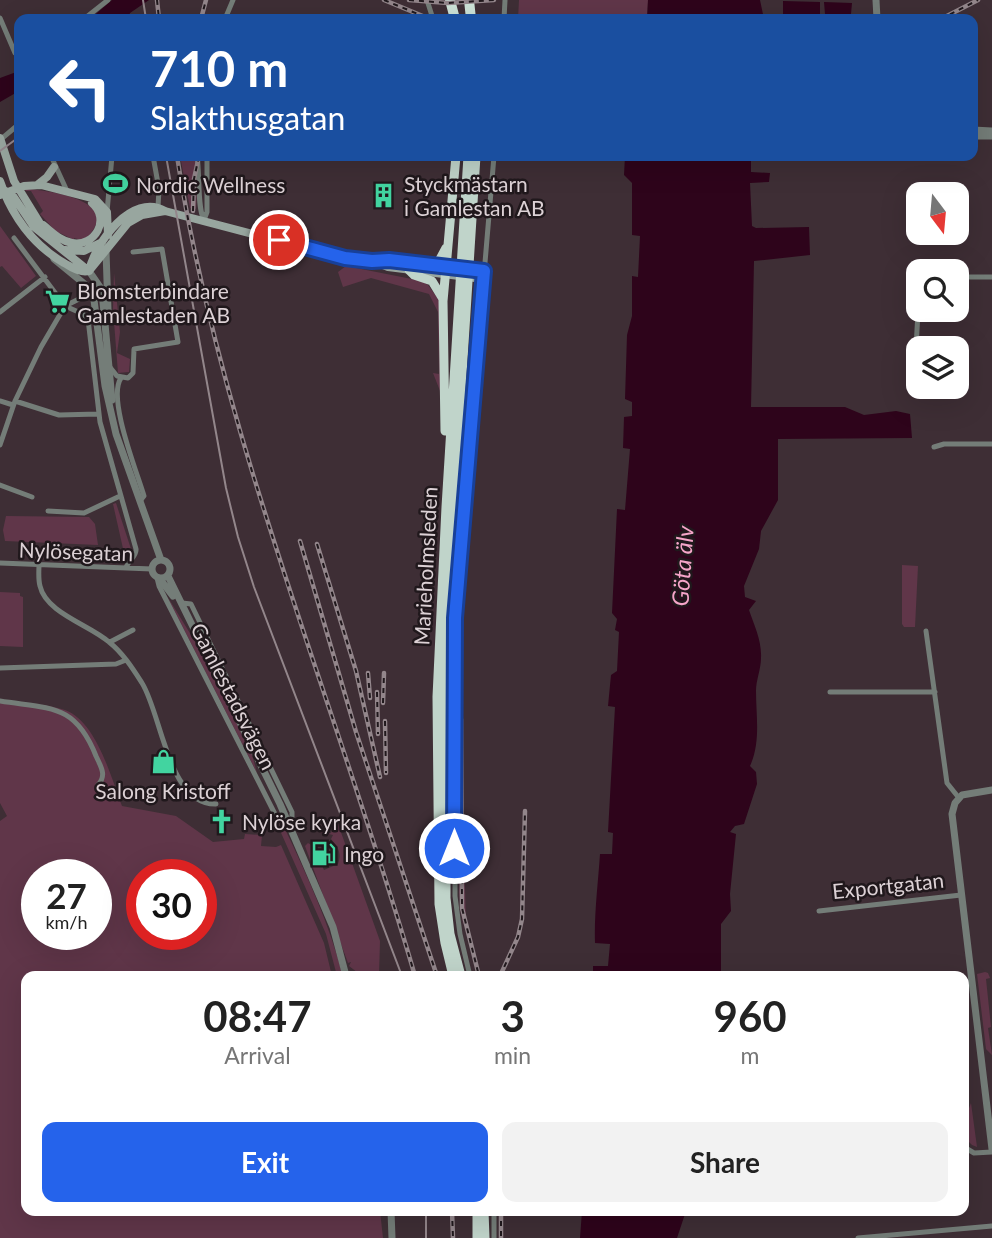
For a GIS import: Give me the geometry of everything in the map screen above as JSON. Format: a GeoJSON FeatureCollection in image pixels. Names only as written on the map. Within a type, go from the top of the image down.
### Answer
{"type":"FeatureCollection","features":[{"type":"Feature","properties":{"kind":"highway"},"geometry":{"type":"LineString","coordinates":[[449,453],[445,432],[443,301],[456,161]]}},
{"type":"Feature","properties":{"kind":"highway","name":"Marieholmsleden"},"geometry":{"type":"LineString","coordinates":[[465,262],[468,161]]}},
{"type":"Feature","properties":{"kind":"highway","name":"Marieholmsleden"},"geometry":{"type":"LineString","coordinates":[[460,971],[450,934],[446,898],[445,703],[463,292],[475,161]]}},
{"type":"Feature","properties":{"kind":"highway"},"geometry":{"type":"LineString","coordinates":[[429,265],[439,261],[447,246]]}},
{"type":"Feature","properties":{"kind":"highway"},"geometry":{"type":"LineString","coordinates":[[409,270],[414,275],[432,281],[443,301]]}},
{"type":"Feature","properties":{"kind":"highway","name":"Marieholmsleden"},"geometry":{"type":"LineString","coordinates":[[452,971],[441,924],[438,884],[438,649],[449,453],[463,292]]}},
{"type":"Feature","properties":{"kind":"highway"},"geometry":{"type":"LineString","coordinates":[[477,1216],[477,1238]]}},
{"type":"Feature","properties":{"kind":"highway"},"geometry":{"type":"LineString","coordinates":[[484,1216],[485,1238]]}},
{"type":"Feature","properties":{"kind":"main road"},"geometry":{"type":"LineString","coordinates":[[0,139],[14,181],[48,254],[81,272],[89,271],[121,230],[139,217],[162,209]]}},
{"type":"Feature","properties":{"kind":"main road"},"geometry":{"type":"LineString","coordinates":[[37,185],[54,167]]}},
{"type":"Feature","properties":{"kind":"main road"},"geometry":{"type":"LineString","coordinates":[[37,185],[85,197],[97,207],[100,219],[97,232],[91,239],[80,243],[69,242],[34,228],[13,196],[1,189],[37,185]]}},
{"type":"Feature","properties":{"kind":"main road"},"geometry":{"type":"LineString","coordinates":[[1,189],[34,228],[89,271]]}},
{"type":"Feature","properties":{"kind":"main road"},"geometry":{"type":"LineString","coordinates":[[60,247],[70,251],[85,251],[94,248],[108,235],[107,209],[100,198],[88,195],[85,197]]}},
{"type":"Feature","properties":{"kind":"main road"},"geometry":{"type":"LineString","coordinates":[[89,271],[117,222],[142,208],[206,216],[334,255],[372,261],[388,267],[484,275]]}},
{"type":"Feature","properties":{"kind":"main road"},"geometry":{"type":"LineString","coordinates":[[107,209],[125,216],[139,217]]}},
{"type":"Feature","properties":{"kind":"main road"},"geometry":{"type":"LineString","coordinates":[[372,261],[389,260],[429,265],[446,272]]}},
{"type":"Feature","properties":{"kind":"street"},"geometry":{"type":"LineString","coordinates":[[90,14],[108,0]]}},
{"type":"Feature","properties":{"kind":"street"},"geometry":{"type":"LineString","coordinates":[[0,18],[14,49]]}},
{"type":"Feature","properties":{"kind":"street"},"geometry":{"type":"LineString","coordinates":[[0,139],[14,128]]}},
{"type":"Feature","properties":{"kind":"street"},"geometry":{"type":"LineString","coordinates":[[52,161],[67,191]]}},
{"type":"Feature","properties":{"kind":"street"},"geometry":{"type":"LineString","coordinates":[[107,209],[112,161]]}},
{"type":"Feature","properties":{"kind":"street"},"geometry":{"type":"LineString","coordinates":[[154,161],[162,209]]}},
{"type":"Feature","properties":{"kind":"street"},"geometry":{"type":"LineString","coordinates":[[198,161],[200,212],[206,216]]}},
{"type":"Feature","properties":{"kind":"street"},"geometry":{"type":"LineString","coordinates":[[206,216],[207,161]]}},
{"type":"Feature","properties":{"kind":"street"},"geometry":{"type":"LineString","coordinates":[[469,971],[455,896],[454,647],[494,161]]}},
{"type":"Feature","properties":{"kind":"street"},"geometry":{"type":"LineString","coordinates":[[14,238],[65,306],[83,314],[89,321],[98,414],[136,549],[136,554],[126,568]]}},
{"type":"Feature","properties":{"kind":"street"},"geometry":{"type":"LineString","coordinates":[[109,366],[121,378],[128,378],[133,373],[134,349],[178,342],[162,249],[133,252]]}},
{"type":"Feature","properties":{"kind":"street"},"geometry":{"type":"LineString","coordinates":[[106,251],[107,331],[113,421]]}},
{"type":"Feature","properties":{"kind":"street"},"geometry":{"type":"LineString","coordinates":[[48,254],[87,286],[96,306],[105,386],[113,421],[120,434],[160,560],[169,565],[170,569],[168,576],[158,578],[152,569],[154,563],[160,560]]}},
{"type":"Feature","properties":{"kind":"street"},"geometry":{"type":"LineString","coordinates":[[89,271],[101,292],[107,331]]}},
{"type":"Feature","properties":{"kind":"street"},"geometry":{"type":"LineString","coordinates":[[0,445],[14,403],[41,347],[65,306],[79,299],[87,286],[89,271]]}},
{"type":"Feature","properties":{"kind":"street"},"geometry":{"type":"LineString","coordinates":[[0,312],[45,277]]}},
{"type":"Feature","properties":{"kind":"street"},"geometry":{"type":"LineString","coordinates":[[969,278],[992,277]]}},
{"type":"Feature","properties":{"kind":"street"},"geometry":{"type":"LineString","coordinates":[[120,434],[117,385],[121,378]]}},
{"type":"Feature","properties":{"kind":"street"},"geometry":{"type":"LineString","coordinates":[[0,401],[59,415],[98,414]]}},
{"type":"Feature","properties":{"kind":"street"},"geometry":{"type":"LineString","coordinates":[[934,447],[944,444],[992,444]]}},
{"type":"Feature","properties":{"kind":"street"},"geometry":{"type":"LineString","coordinates":[[0,485],[32,497]]}},
{"type":"Feature","properties":{"kind":"street"},"geometry":{"type":"LineString","coordinates":[[48,511],[84,513],[120,496]]}},
{"type":"Feature","properties":{"kind":"street","name":"Nylösegatan"},"geometry":{"type":"LineString","coordinates":[[0,563],[152,569]]}},
{"type":"Feature","properties":{"kind":"street"},"geometry":{"type":"LineString","coordinates":[[39,564],[40,586],[47,598],[69,618],[110,642],[145,688],[179,779],[196,799],[207,804],[216,804]]}},
{"type":"Feature","properties":{"kind":"street","name":"Gamlestadsvägen"},"geometry":{"type":"LineString","coordinates":[[168,576],[195,632]]}},
{"type":"Feature","properties":{"kind":"street","name":"Gamlestadsvägen"},"geometry":{"type":"LineString","coordinates":[[158,578],[168,588],[195,632],[265,771],[333,927],[345,971]]}},
{"type":"Feature","properties":{"kind":"street","name":"Gamlestadsvägen"},"geometry":{"type":"LineString","coordinates":[[158,578],[159,586],[278,820],[288,821]]}},
{"type":"Feature","properties":{"kind":"street","name":"Gamlestadsvägen"},"geometry":{"type":"LineString","coordinates":[[182,603],[191,604],[292,812],[288,821]]}},
{"type":"Feature","properties":{"kind":"street"},"geometry":{"type":"LineString","coordinates":[[110,642],[133,630]]}},
{"type":"Feature","properties":{"kind":"street"},"geometry":{"type":"LineString","coordinates":[[926,631],[947,783],[959,798],[969,792],[992,790]]}},
{"type":"Feature","properties":{"kind":"street"},"geometry":{"type":"LineString","coordinates":[[0,668],[56,668],[116,664],[126,660]]}},
{"type":"Feature","properties":{"kind":"street"},"geometry":{"type":"LineString","coordinates":[[830,692],[935,692]]}},
{"type":"Feature","properties":{"kind":"street"},"geometry":{"type":"LineString","coordinates":[[0,701],[57,711],[77,721],[89,739],[103,774],[98,785]]}},
{"type":"Feature","properties":{"kind":"street"},"geometry":{"type":"LineString","coordinates":[[260,785],[265,771]]}},
{"type":"Feature","properties":{"kind":"street","name":"Exportgatan"},"geometry":{"type":"LineString","coordinates":[[959,798],[952,814],[992,1151],[974,1153],[969,1150]]}},
{"type":"Feature","properties":{"kind":"street","name":"Exportgatan"},"geometry":{"type":"LineString","coordinates":[[819,911],[961,895]]}},
{"type":"Feature","properties":{"kind":"street"},"geometry":{"type":"LineString","coordinates":[[391,1216],[392,1238]]}},
{"type":"Feature","properties":{"kind":"street"},"geometry":{"type":"LineString","coordinates":[[494,1216],[494,1238]]}},
{"type":"Feature","properties":{"kind":"street"},"geometry":{"type":"LineString","coordinates":[[858,1238],[992,1226]]}},
{"type":"Feature","properties":{"kind":"shaded area"},"geometry":{"type":"Polygon","coordinates":[[[519,0],[648,0],[647,14],[518,14],[519,0]]]}},
{"type":"Feature","properties":{"kind":"shaded area"},"geometry":{"type":"Polygon","coordinates":[[[181,161],[196,161],[196,209],[190,208],[181,161]]]}},
{"type":"Feature","properties":{"kind":"shaded area"},"geometry":{"type":"Polygon","coordinates":[[[24,189],[80,200],[96,213],[95,227],[89,236],[81,240],[58,234],[40,214],[43,211],[31,191],[24,189]]]}},
{"type":"Feature","properties":{"kind":"shaded area"},"geometry":{"type":"Polygon","coordinates":[[[0,226],[36,276],[21,288],[2,266],[0,267],[0,226]]]}},
{"type":"Feature","properties":{"kind":"shaded area"},"geometry":{"type":"Polygon","coordinates":[[[346,266],[422,281],[428,285],[439,300],[442,396],[433,373],[439,374],[438,312],[429,294],[371,278],[343,287],[338,272],[346,266]]]}},
{"type":"Feature","properties":{"kind":"shaded area"},"geometry":{"type":"Polygon","coordinates":[[[114,273],[120,332],[117,353],[130,359],[129,372],[118,373],[113,309],[114,273]]]}},
{"type":"Feature","properties":{"kind":"shaded area"},"geometry":{"type":"Polygon","coordinates":[[[116,503],[131,549],[124,553],[113,504],[116,503]]]}},
{"type":"Feature","properties":{"kind":"shaded area"},"geometry":{"type":"Polygon","coordinates":[[[6,516],[89,517],[95,524],[98,545],[5,541],[3,530],[6,516]]]}},
{"type":"Feature","properties":{"kind":"shaded area"},"geometry":{"type":"Polygon","coordinates":[[[902,565],[918,566],[915,627],[904,627],[902,624],[902,565]]]}},
{"type":"Feature","properties":{"kind":"shaded area"},"geometry":{"type":"Polygon","coordinates":[[[0,592],[20,593],[23,597],[23,647],[0,646],[0,592]]]}},
{"type":"Feature","properties":{"kind":"shaded area"},"geometry":{"type":"Polygon","coordinates":[[[167,596],[196,643],[252,754],[257,773],[167,596]]]}},
{"type":"Feature","properties":{"kind":"shaded area"},"geometry":{"type":"Polygon","coordinates":[[[0,700],[65,710],[76,716],[94,738],[122,806],[176,816],[213,842],[244,839],[245,834],[262,835],[261,846],[281,845],[324,943],[331,971],[21,971],[21,1216],[381,1216],[383,1238],[0,1238],[0,821],[7,816],[0,803],[0,700]]]}},
{"type":"Feature","properties":{"kind":"shaded area"},"geometry":{"type":"Polygon","coordinates":[[[460,818],[463,822],[466,922],[463,924],[459,892],[460,818]]]}},
{"type":"Feature","properties":{"kind":"shaded area"},"geometry":{"type":"Polygon","coordinates":[[[338,824],[380,941],[379,971],[356,971],[349,966],[351,962],[348,963],[305,846],[308,843],[313,846],[324,870],[338,864],[339,853],[331,839],[333,835],[328,836],[320,832],[326,830],[327,834],[331,833],[334,825],[338,824]]]}},
{"type":"Feature","properties":{"kind":"shaded area"},"geometry":{"type":"Polygon","coordinates":[[[278,826],[285,829],[310,883],[341,971],[336,971],[326,934],[278,826]]]}},
{"type":"Feature","properties":{"kind":"shaded area"},"geometry":{"type":"Polygon","coordinates":[[[985,972],[990,978],[986,979],[992,1055],[986,1049],[977,974],[985,972]]]}},
{"type":"Feature","properties":{"kind":"shaded area"},"geometry":{"type":"Polygon","coordinates":[[[971,1103],[977,1147],[969,1142],[971,1103]]]}},
{"type":"Feature","properties":{"kind":"water"},"geometry":{"type":"Polygon","coordinates":[[[112,0],[149,0],[130,14],[96,14],[112,0]]]}},
{"type":"Feature","properties":{"kind":"water"},"geometry":{"type":"Polygon","coordinates":[[[648,0],[760,0],[763,14],[647,14],[648,0]]]}},
{"type":"Feature","properties":{"kind":"water"},"geometry":{"type":"Polygon","coordinates":[[[783,1],[820,2],[820,14],[783,14],[783,1]]]}},
{"type":"Feature","properties":{"kind":"water"},"geometry":{"type":"Polygon","coordinates":[[[824,2],[852,3],[851,14],[825,14],[824,2]]]}},
{"type":"Feature","properties":{"kind":"water"},"geometry":{"type":"Polygon","coordinates":[[[14,73],[14,94],[0,102],[0,78],[14,73]]]}},
{"type":"Feature","properties":{"kind":"water","name":"Göta älv"},"geometry":{"type":"Polygon","coordinates":[[[625,161],[751,161],[751,172],[770,173],[769,182],[750,183],[752,226],[809,227],[810,255],[754,261],[751,407],[845,407],[864,415],[896,411],[910,414],[912,438],[778,439],[778,500],[761,531],[759,549],[744,586],[745,597],[756,601],[749,610],[761,652],[756,691],[757,738],[750,766],[756,772],[757,784],[744,824],[735,826],[730,832],[736,834],[731,911],[721,924],[721,971],[593,971],[593,966],[608,966],[610,944],[595,943],[595,921],[600,854],[612,854],[613,833],[608,832],[615,707],[608,706],[611,675],[617,671],[619,632],[615,630],[617,619],[612,613],[617,509],[625,510],[630,449],[623,448],[624,417],[632,416],[632,402],[625,399],[627,335],[632,316],[632,276],[638,277],[640,236],[632,235],[632,183],[624,175],[625,161]]]}},
{"type":"Feature","properties":{"kind":"water"},"geometry":{"type":"Polygon","coordinates":[[[582,1216],[684,1216],[677,1238],[580,1238],[582,1216]]]}},
{"type":"Feature","properties":{"kind":"tram line"},"geometry":{"type":"LineString","coordinates":[[143,0],[145,14]]}},
{"type":"Feature","properties":{"kind":"tram line"},"geometry":{"type":"LineString","coordinates":[[0,151],[14,141]]}},
{"type":"Feature","properties":{"kind":"tram line"},"geometry":{"type":"LineString","coordinates":[[167,161],[226,488],[238,537],[254,587],[400,971]]}},
{"type":"Feature","properties":{"kind":"tram line"},"geometry":{"type":"LineString","coordinates":[[426,1216],[426,1238]]}},
{"type":"Feature","properties":{"kind":"railway"},"geometry":{"type":"LineString","coordinates":[[157,0],[158,14]]}},
{"type":"Feature","properties":{"kind":"railway"},"geometry":{"type":"LineString","coordinates":[[202,14],[206,0]]}},
{"type":"Feature","properties":{"kind":"railway"},"geometry":{"type":"LineString","coordinates":[[384,0],[418,14]]}},
{"type":"Feature","properties":{"kind":"railway"},"geometry":{"type":"LineString","coordinates":[[409,0],[448,3],[494,0]]}},
{"type":"Feature","properties":{"kind":"railway"},"geometry":{"type":"LineString","coordinates":[[951,14],[978,0]]}},
{"type":"Feature","properties":{"kind":"railway"},"geometry":{"type":"LineString","coordinates":[[178,161],[197,261],[222,365],[251,467],[413,971]]}},
{"type":"Feature","properties":{"kind":"railway"},"geometry":{"type":"LineString","coordinates":[[193,211],[194,179],[198,161]]}},
{"type":"Feature","properties":{"kind":"railway"},"geometry":{"type":"LineString","coordinates":[[300,541],[356,732],[435,971]]}},
{"type":"Feature","properties":{"kind":"railway"},"geometry":{"type":"LineString","coordinates":[[317,544],[356,671],[380,777]]}},
{"type":"Feature","properties":{"kind":"railway"},"geometry":{"type":"LineString","coordinates":[[368,673],[370,698]]}},
{"type":"Feature","properties":{"kind":"railway"},"geometry":{"type":"LineString","coordinates":[[383,703],[384,673]]}},
{"type":"Feature","properties":{"kind":"railway"},"geometry":{"type":"LineString","coordinates":[[377,692],[378,734]]}},
{"type":"Feature","properties":{"kind":"railway"},"geometry":{"type":"LineString","coordinates":[[461,719],[462,908],[478,971]]}},
{"type":"Feature","properties":{"kind":"railway"},"geometry":{"type":"LineString","coordinates":[[385,721],[386,773]]}},
{"type":"Feature","properties":{"kind":"railway"},"geometry":{"type":"LineString","coordinates":[[502,971],[518,937],[522,919],[525,811]]}},
{"type":"Feature","properties":{"kind":"railway"},"geometry":{"type":"LineString","coordinates":[[452,1216],[453,1238]]}},
{"type":"Feature","properties":{"kind":"railway"},"geometry":{"type":"LineString","coordinates":[[501,1216],[501,1238]]}},
{"type":"Feature","properties":{"kind":"place","name":"Nordic Wellness"},"geometry":{"type":"Point","coordinates":[116,184]}},
{"type":"Feature","properties":{"kind":"place","name":"Styckmästarn i Gamlestan AB"},"geometry":{"type":"Point","coordinates":[384,195]}},
{"type":"Feature","properties":{"kind":"place","name":"Blomsterbindare Gamlestaden AB"},"geometry":{"type":"Point","coordinates":[57,302]}},
{"type":"Feature","properties":{"kind":"place","name":"Salong Kristoff"},"geometry":{"type":"Point","coordinates":[163,761]}},
{"type":"Feature","properties":{"kind":"place","name":"Nylöse kyrka"},"geometry":{"type":"Point","coordinates":[222,821]}},
{"type":"Feature","properties":{"kind":"place","name":"Ingo"},"geometry":{"type":"Point","coordinates":[324,853]}},
{"type":"Feature","properties":{"kind":"route"},"geometry":{"type":"LineString","coordinates":[[279,240],[345,258],[389,260],[484,271],[455,618],[454,848]]}}]}
